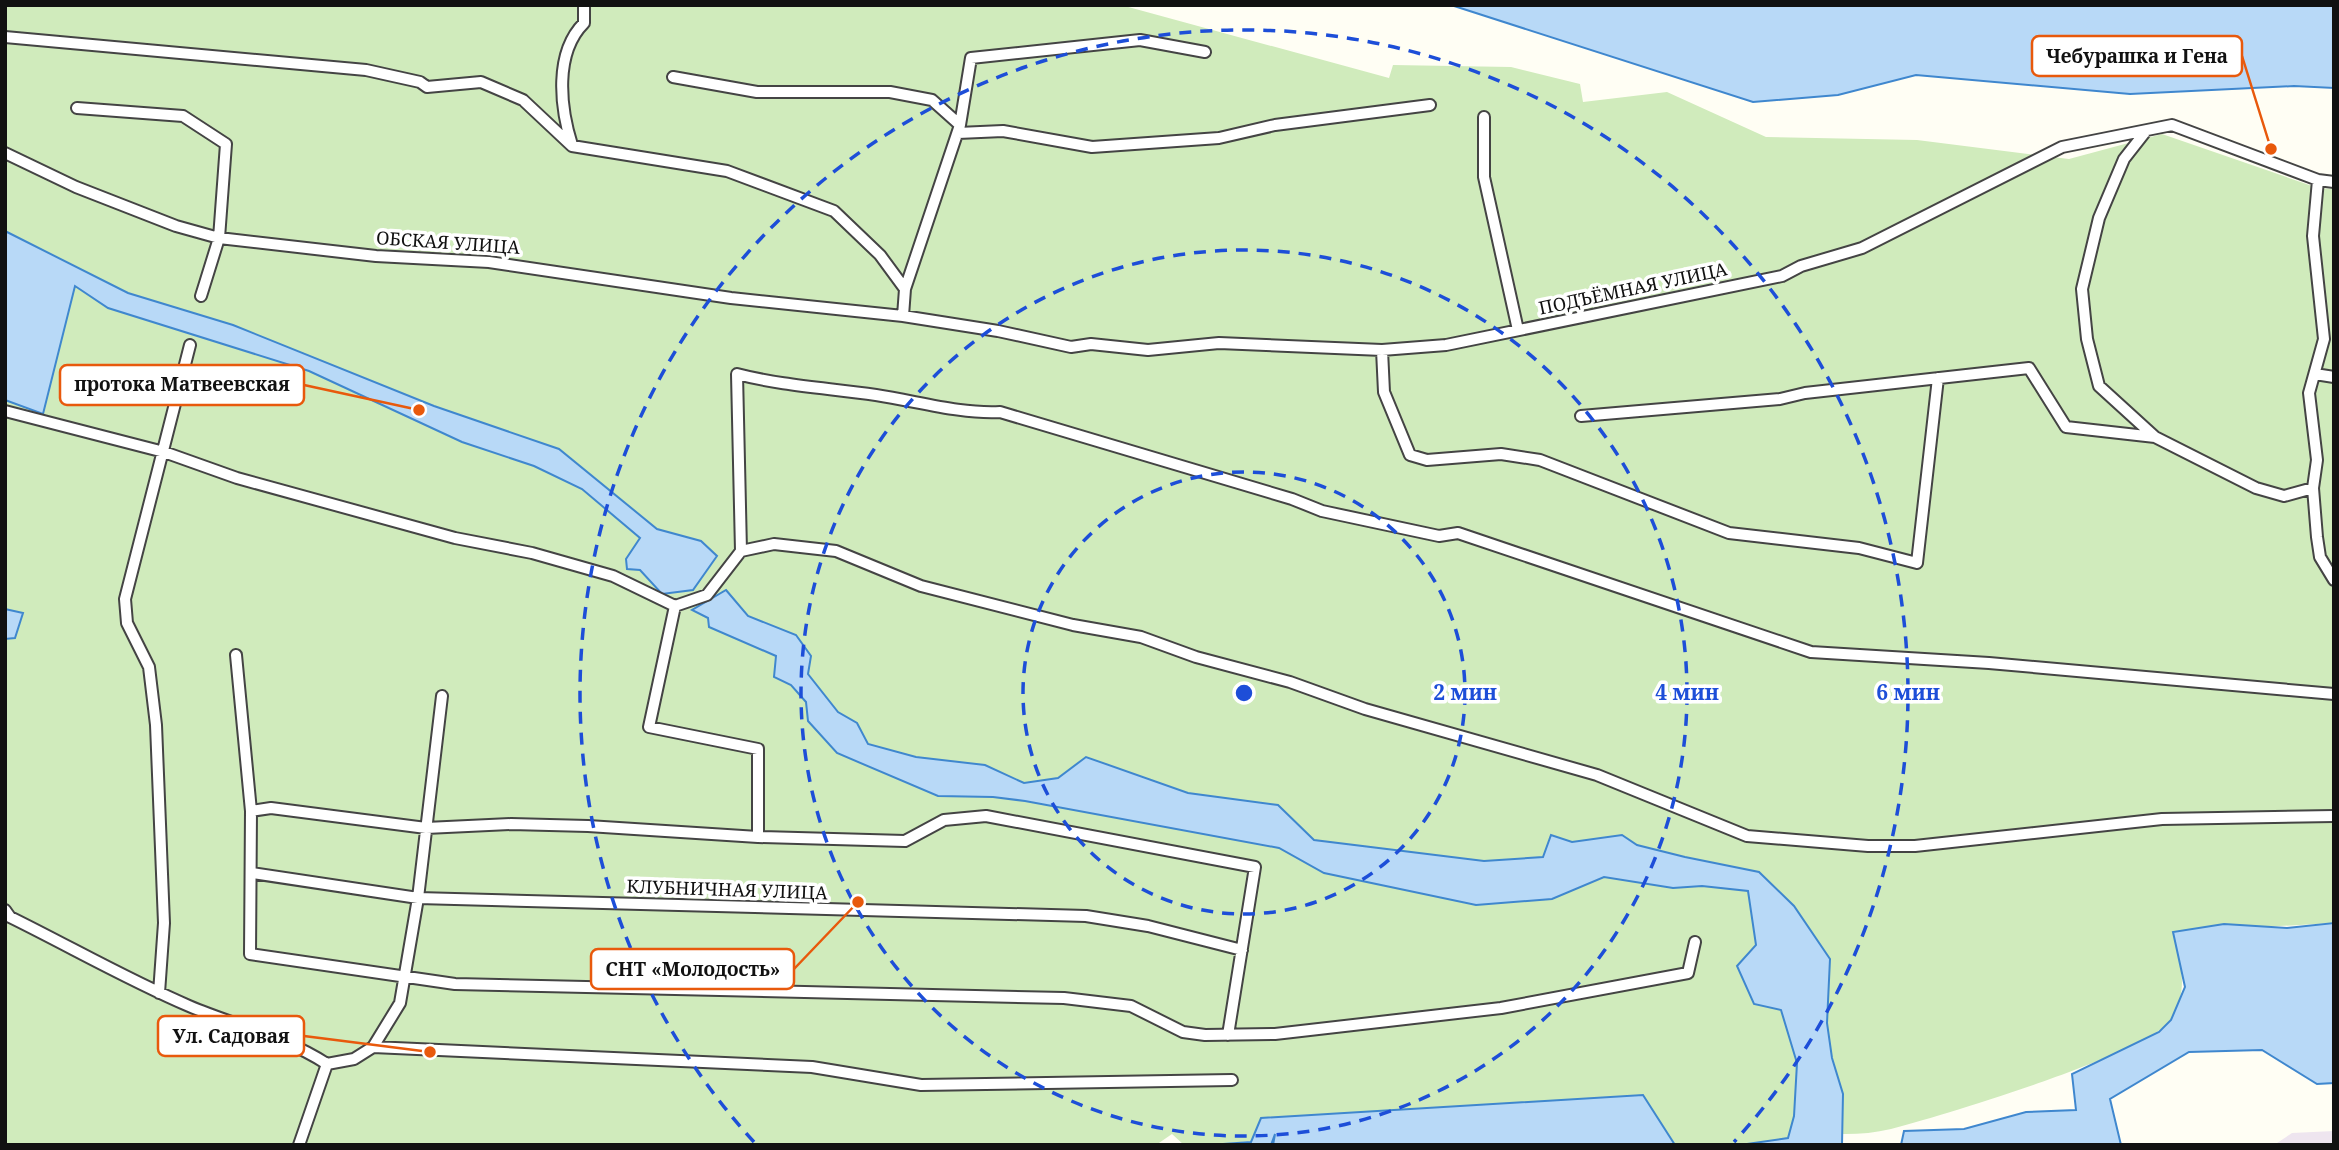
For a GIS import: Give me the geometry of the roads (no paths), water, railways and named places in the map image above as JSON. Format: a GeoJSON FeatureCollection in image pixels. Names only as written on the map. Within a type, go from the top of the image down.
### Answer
{"type":"FeatureCollection","features":[{"type":"Feature","properties":{"kind":"street"},"geometry":{"type":"LineString","coordinates":[[572,146],[562,115],[564,66],[571,36],[584,23],[584,5]]}},
{"type":"Feature","properties":{"kind":"street"},"geometry":{"type":"LineString","coordinates":[[5,37],[366,69],[419,82],[427,87],[481,82],[523,100],[572,146],[727,171],[834,211],[880,255],[905,289]]}},
{"type":"Feature","properties":{"kind":"street"},"geometry":{"type":"LineString","coordinates":[[903,316],[905,289],[959,129],[971,58],[1140,40],[1205,52]]}},
{"type":"Feature","properties":{"kind":"street"},"geometry":{"type":"LineString","coordinates":[[673,77],[757,92],[890,92],[932,100],[959,129],[1003,131],[1092,147],[1219,138],[1275,125],[1430,105]]}},
{"type":"Feature","properties":{"kind":"street"},"geometry":{"type":"LineString","coordinates":[[77,108],[183,116],[226,144],[219,238],[201,296]]}},
{"type":"Feature","properties":{"kind":"street"},"geometry":{"type":"LineString","coordinates":[[1484,117],[1484,177],[1518,330]]}},
{"type":"Feature","properties":{"kind":"street","name":"ПОДЪЁМНАЯ УЛИЦА"},"geometry":{"type":"LineString","coordinates":[[903,316],[998,331],[1071,347],[1091,344],[1147,350],[1219,343],[1382,350],[1446,345],[1782,276],[1801,266],[1862,248],[2062,147],[2172,125],[2318,180],[2334,182]]}},
{"type":"Feature","properties":{"kind":"street"},"geometry":{"type":"LineString","coordinates":[[2146,131],[2124,159],[2099,218],[2082,289],[2087,339],[2099,386],[2155,437],[2256,488],[2284,496],[2313,488]]}},
{"type":"Feature","properties":{"kind":"street","name":"ОБСКАЯ УЛИЦА"},"geometry":{"type":"LineString","coordinates":[[5,153],[76,187],[176,226],[219,238],[376,256],[489,262],[731,298],[903,316]]}},
{"type":"Feature","properties":{"kind":"street"},"geometry":{"type":"LineString","coordinates":[[2318,180],[2312,236],[2324,339],[2309,393],[2317,460],[2313,488],[2320,557],[2334,580]]}},
{"type":"Feature","properties":{"kind":"street"},"geometry":{"type":"LineString","coordinates":[[159,993],[164,923],[156,724],[149,667],[127,623],[125,599],[190,345]]}},
{"type":"Feature","properties":{"kind":"street"},"geometry":{"type":"LineString","coordinates":[[1382,350],[1384,392],[1410,454],[1427,460],[1501,454],[1540,460],[1729,533],[1859,548],[1917,563],[1938,378]]}},
{"type":"Feature","properties":{"kind":"street"},"geometry":{"type":"LineString","coordinates":[[1581,416],[1780,399],[1805,393],[2029,368],[2066,427],[2155,437]]}},
{"type":"Feature","properties":{"kind":"street"},"geometry":{"type":"LineString","coordinates":[[5,411],[164,452],[237,478],[455,538],[532,552],[613,576],[675,606],[707,595],[741,551],[737,374],[779,385],[873,394],[980,413],[1000,412],[1292,499],[1322,511],[1439,536],[1458,533],[1811,652],[1989,663],[2334,694]]}},
{"type":"Feature","properties":{"kind":"street"},"geometry":{"type":"LineString","coordinates":[[2315,374],[2334,377]]}},
{"type":"Feature","properties":{"kind":"street"},"geometry":{"type":"LineString","coordinates":[[741,551],[774,544],[836,551],[921,586],[1073,625],[1141,637],[1196,657],[1290,682],[1365,709],[1597,775],[1747,836],[1868,846],[1915,846],[2162,819],[2334,816]]}},
{"type":"Feature","properties":{"kind":"street"},"geometry":{"type":"LineString","coordinates":[[675,606],[649,727],[758,749],[758,837]]}},
{"type":"Feature","properties":{"kind":"street"},"geometry":{"type":"LineString","coordinates":[[236,654],[251,811],[250,954],[404,979],[536,987],[1064,998],[1131,1006],[1183,1032],[1228,1035],[1275,1034],[1501,1008],[1688,973],[1695,942]]}},
{"type":"Feature","properties":{"kind":"street"},"geometry":{"type":"LineString","coordinates":[[5,910],[10,917],[159,993],[220,1019],[288,1041],[327,1064],[354,1059],[373,1047],[400,1003],[418,898],[442,696]]}},
{"type":"Feature","properties":{"kind":"street"},"geometry":{"type":"LineString","coordinates":[[251,811],[271,808],[426,828],[511,824],[562,825],[674,829],[758,837],[905,841],[944,820],[986,816],[1255,867],[1228,1035]]}},
{"type":"Feature","properties":{"kind":"street","name":"КЛУБНИЧНАЯ УЛИЦА"},"geometry":{"type":"LineString","coordinates":[[252,873],[418,898],[1086,916],[1148,926],[1242,950]]}},
{"type":"Feature","properties":{"kind":"street"},"geometry":{"type":"LineString","coordinates":[[373,1047],[812,1068],[921,1084],[1232,1080]]}},
{"type":"Feature","properties":{"kind":"street"},"geometry":{"type":"LineString","coordinates":[[299,1145],[327,1064]]}},
{"type":"Feature","properties":{"kind":"water"},"geometry":{"type":"Polygon","coordinates":[[[1451,5],[2334,5],[2334,88],[2294,86],[2130,94],[1916,75],[1838,95],[1753,102],[1451,5]]]}},
{"type":"Feature","properties":{"kind":"water"},"geometry":{"type":"Polygon","coordinates":[[[5,231],[128,293],[233,325],[434,406],[559,449],[657,529],[701,541],[717,556],[693,590],[662,594],[640,570],[627,569],[626,559],[640,538],[582,489],[534,466],[462,442],[309,371],[108,308],[75,286],[43,414],[5,400],[5,231]]]}},
{"type":"Feature","properties":{"kind":"water"},"geometry":{"type":"Polygon","coordinates":[[[726,590],[748,616],[796,635],[811,656],[808,674],[838,712],[857,723],[868,744],[916,757],[985,765],[1024,783],[1058,778],[1086,757],[1188,793],[1278,805],[1314,840],[1484,861],[1543,857],[1551,835],[1572,842],[1622,835],[1637,845],[1759,872],[1794,906],[1830,959],[1827,1023],[1832,1058],[1843,1094],[1842,1145],[1740,1145],[1788,1138],[1794,1116],[1797,1063],[1781,1010],[1754,1004],[1737,966],[1756,945],[1748,891],[1702,886],[1673,888],[1604,877],[1552,899],[1476,905],[1324,873],[1279,848],[1025,801],[993,797],[938,796],[837,753],[808,721],[806,702],[791,685],[774,677],[776,656],[709,627],[708,618],[692,610],[726,590]]]}},
{"type":"Feature","properties":{"kind":"water"},"geometry":{"type":"Polygon","coordinates":[[[5,609],[23,613],[15,638],[5,639],[5,609]]]}},
{"type":"Feature","properties":{"kind":"water"},"geometry":{"type":"Polygon","coordinates":[[[2334,923],[2334,1083],[2317,1084],[2262,1050],[2189,1052],[2110,1099],[2121,1145],[1901,1145],[1904,1131],[1964,1129],[2026,1112],[2076,1110],[2072,1074],[2159,1032],[2171,1020],[2185,987],[2173,932],[2224,924],[2287,928],[2334,923]]]}},
{"type":"Feature","properties":{"kind":"water"},"geometry":{"type":"Polygon","coordinates":[[[1643,1095],[1675,1145],[1273,1145],[1275,1134],[1271,1145],[1209,1145],[1251,1142],[1261,1118],[1643,1095]]]}},
{"type":"Feature","properties":{"kind":"place","name":"Чебурашка и Гена"},"geometry":{"type":"Point","coordinates":[2271,149]}},
{"type":"Feature","properties":{"kind":"place","name":"протока Матвеевская"},"geometry":{"type":"Point","coordinates":[419,410]}},
{"type":"Feature","properties":{"kind":"place","name":"СНТ «Молодость»"},"geometry":{"type":"Point","coordinates":[858,902]}},
{"type":"Feature","properties":{"kind":"place","name":"Ул. Садовая"},"geometry":{"type":"Point","coordinates":[430,1052]}}]}
